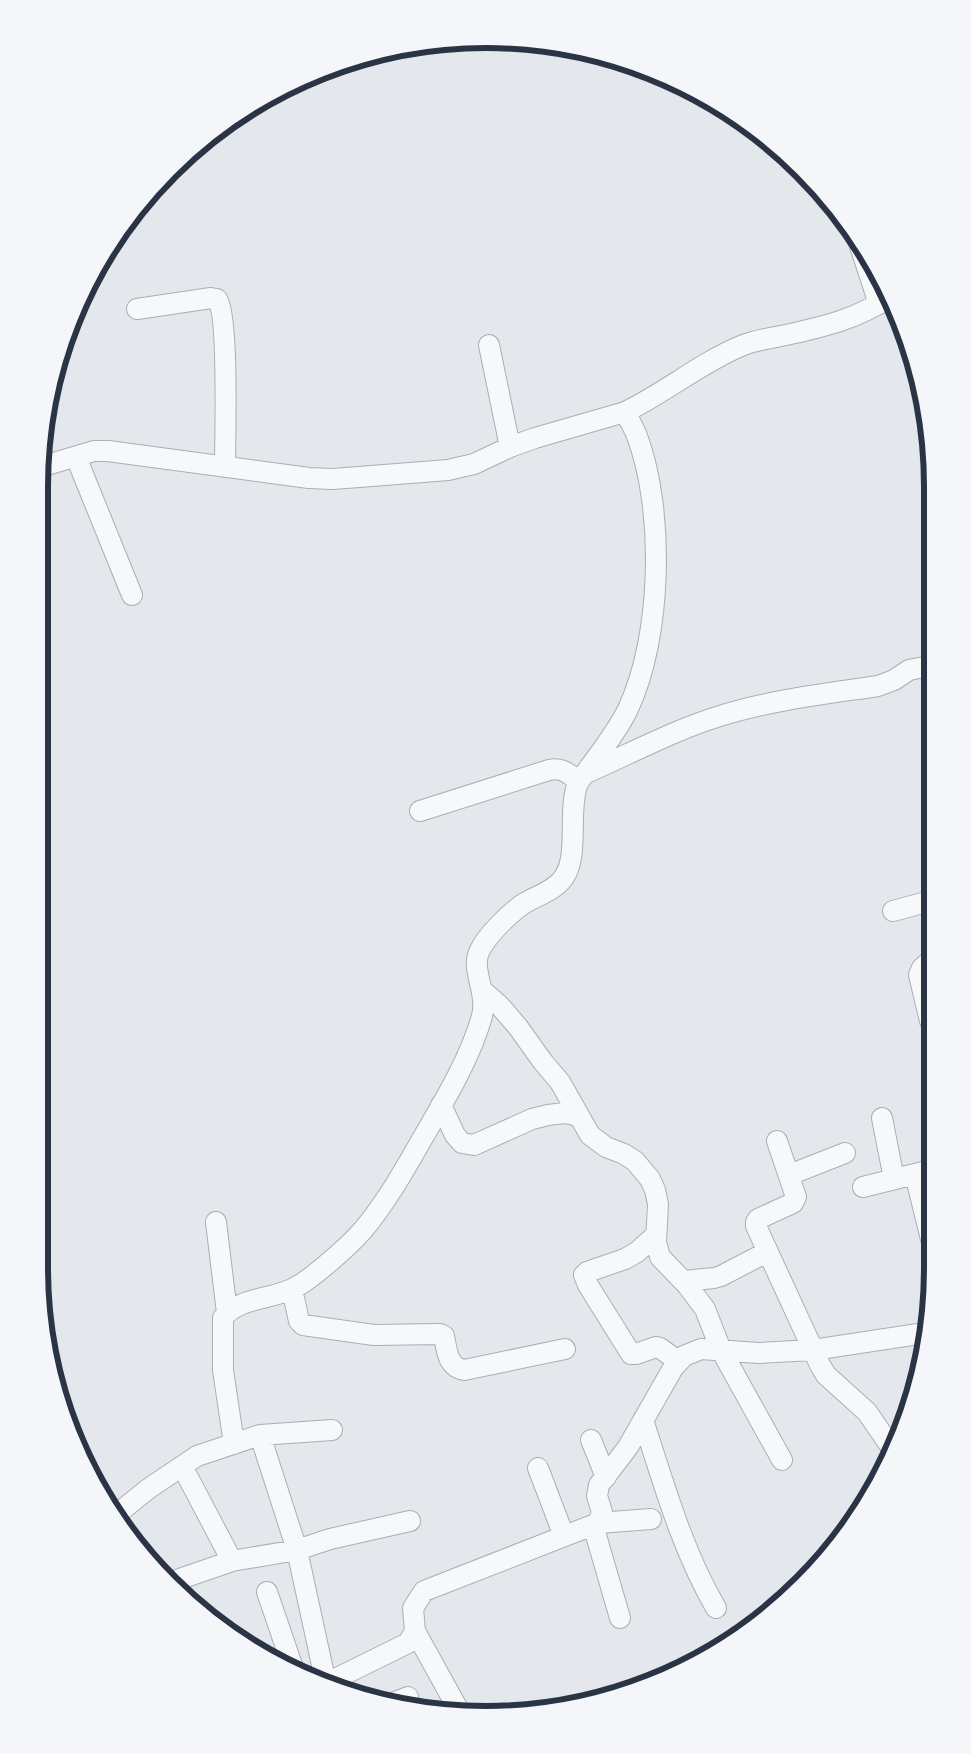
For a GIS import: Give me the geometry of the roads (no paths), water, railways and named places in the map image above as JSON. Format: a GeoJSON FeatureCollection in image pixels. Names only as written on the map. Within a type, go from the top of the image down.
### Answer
{"type":"FeatureCollection","features":[{"type":"Feature","properties":{"kind":"street"},"geometry":{"type":"LineString","coordinates":[[137,310],[211,298],[216,299],[220,304],[224,340],[225,467]]}},
{"type":"Feature","properties":{"kind":"street"},"geometry":{"type":"LineString","coordinates":[[48,464],[108,450],[309,478],[332,479],[448,470],[474,464],[510,447],[535,438],[625,412],[638,406],[707,362],[743,345],[823,327],[851,318],[882,301]]}},
{"type":"Feature","properties":{"kind":"street"},"geometry":{"type":"LineString","coordinates":[[489,345],[510,447]]}},
{"type":"Feature","properties":{"kind":"street"},"geometry":{"type":"LineString","coordinates":[[226,1313],[240,1305],[299,1285],[338,1254],[361,1232],[386,1200],[441,1105],[463,1063],[481,1020],[483,991],[477,960],[481,948],[513,912],[558,884],[565,877],[571,857],[576,788],[621,723],[632,699],[645,660],[652,624],[657,554],[652,497],[637,435],[625,412]]}},
{"type":"Feature","properties":{"kind":"street"},"geometry":{"type":"LineString","coordinates":[[76,456],[132,595]]}},
{"type":"Feature","properties":{"kind":"street"},"geometry":{"type":"LineString","coordinates":[[420,810],[556,768],[583,777],[697,723],[773,703],[878,686],[894,680],[909,670],[924,667]]}},
{"type":"Feature","properties":{"kind":"street"},"geometry":{"type":"LineString","coordinates":[[893,911],[924,903]]}},
{"type":"Feature","properties":{"kind":"street"},"geometry":{"type":"LineString","coordinates":[[924,966],[919,975],[924,996]]}},
{"type":"Feature","properties":{"kind":"street"},"geometry":{"type":"LineString","coordinates":[[483,991],[499,1005],[518,1027],[560,1082],[585,1128],[596,1140],[634,1161],[650,1179],[658,1204],[657,1251],[660,1257],[684,1281],[705,1309],[721,1350],[782,1460]]}},
{"type":"Feature","properties":{"kind":"street"},"geometry":{"type":"LineString","coordinates":[[441,1105],[455,1135],[462,1143],[474,1145],[548,1115],[564,1113],[579,1116]]}},
{"type":"Feature","properties":{"kind":"street"},"geometry":{"type":"LineString","coordinates":[[882,1118],[894,1179]]}},
{"type":"Feature","properties":{"kind":"street"},"geometry":{"type":"LineString","coordinates":[[777,1141],[796,1197],[793,1203],[762,1216],[756,1222],[756,1226],[826,1375],[867,1412],[887,1442]]}},
{"type":"Feature","properties":{"kind":"street"},"geometry":{"type":"LineString","coordinates":[[789,1175],[845,1153]]}},
{"type":"Feature","properties":{"kind":"street"},"geometry":{"type":"LineString","coordinates":[[863,1186],[923,1172]]}},
{"type":"Feature","properties":{"kind":"street"},"geometry":{"type":"LineString","coordinates":[[216,1222],[226,1313],[222,1323],[223,1362],[234,1444]]}},
{"type":"Feature","properties":{"kind":"street"},"geometry":{"type":"LineString","coordinates":[[656,1235],[637,1252],[625,1259],[587,1272],[584,1275],[588,1285],[631,1354],[656,1347],[678,1361]]}},
{"type":"Feature","properties":{"kind":"street"},"geometry":{"type":"LineString","coordinates":[[684,1281],[722,1276],[767,1252]]}},
{"type":"Feature","properties":{"kind":"street"},"geometry":{"type":"LineString","coordinates":[[299,1285],[299,1321],[303,1325],[374,1335],[440,1334],[444,1336],[450,1363],[458,1369],[464,1370],[565,1349]]}},
{"type":"Feature","properties":{"kind":"street"},"geometry":{"type":"LineString","coordinates":[[620,1618],[596,1524],[602,1512],[596,1496],[597,1491],[628,1447],[678,1361],[692,1352],[701,1349],[764,1354],[813,1350],[919,1334]]}},
{"type":"Feature","properties":{"kind":"street"},"geometry":{"type":"LineString","coordinates":[[649,1409],[687,1551],[716,1608]]}},
{"type":"Feature","properties":{"kind":"street"},"geometry":{"type":"LineString","coordinates":[[120,1511],[133,1500],[197,1456],[260,1435],[332,1430]]}},
{"type":"Feature","properties":{"kind":"street"},"geometry":{"type":"LineString","coordinates":[[260,1435],[297,1550],[324,1675]]}},
{"type":"Feature","properties":{"kind":"street"},"geometry":{"type":"LineString","coordinates":[[591,1440],[606,1477]]}},
{"type":"Feature","properties":{"kind":"street"},"geometry":{"type":"LineString","coordinates":[[182,1466],[232,1561]]}},
{"type":"Feature","properties":{"kind":"street"},"geometry":{"type":"LineString","coordinates":[[538,1468],[564,1536]]}},
{"type":"Feature","properties":{"kind":"street"},"geometry":{"type":"LineString","coordinates":[[456,1706],[415,1631],[413,1608],[424,1591],[596,1524],[651,1519]]}},
{"type":"Feature","properties":{"kind":"street"},"geometry":{"type":"LineString","coordinates":[[178,1580],[232,1561],[297,1550],[330,1539],[410,1521]]}},
{"type":"Feature","properties":{"kind":"street"},"geometry":{"type":"LineString","coordinates":[[267,1592],[290,1660]]}},
{"type":"Feature","properties":{"kind":"street"},"geometry":{"type":"LineString","coordinates":[[335,1679],[404,1645],[415,1631]]}}]}
